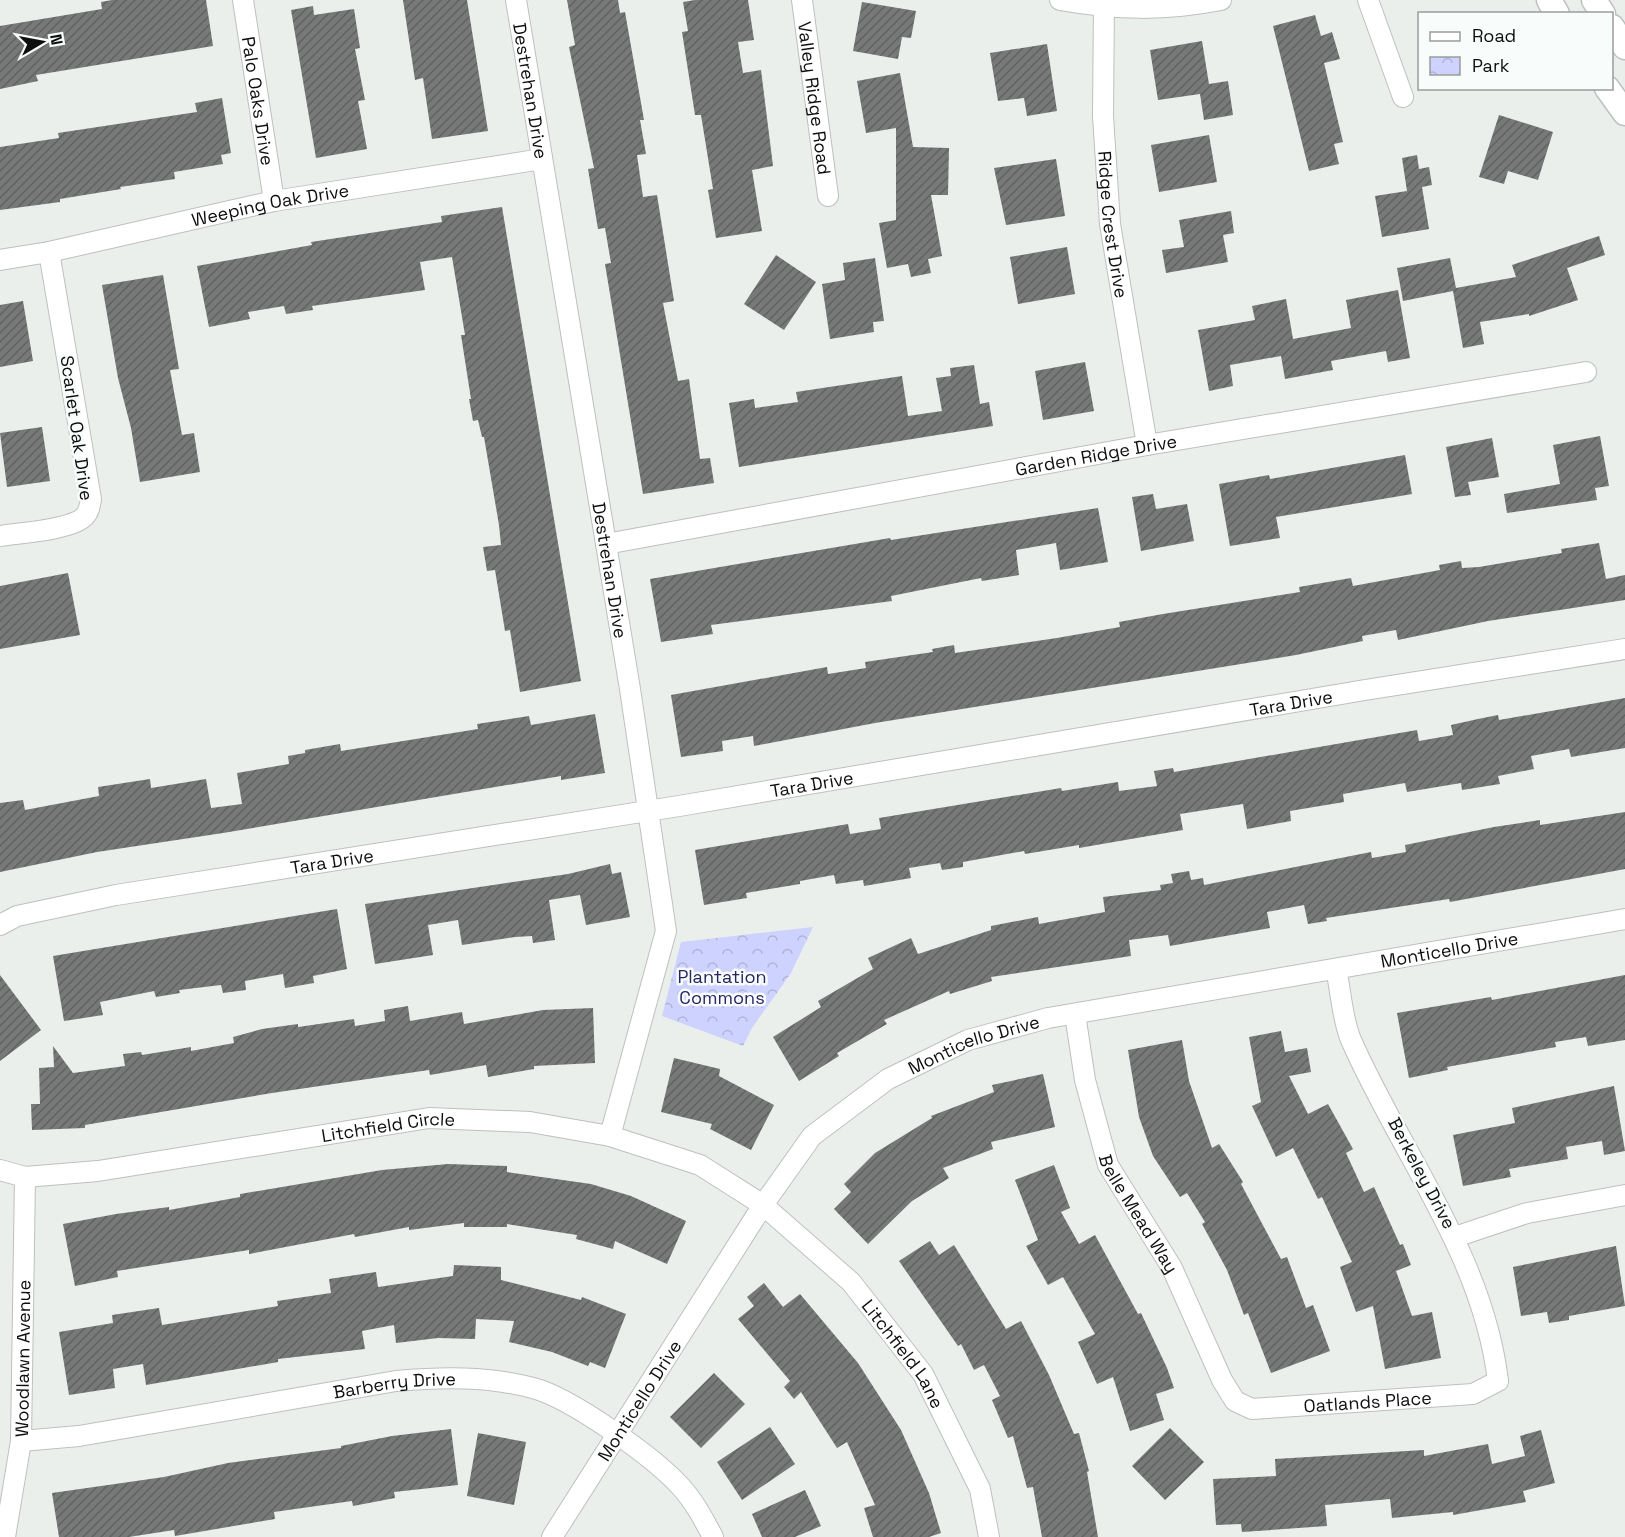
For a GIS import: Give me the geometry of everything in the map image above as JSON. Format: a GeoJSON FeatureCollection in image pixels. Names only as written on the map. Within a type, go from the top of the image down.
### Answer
{"type":"FeatureCollection","features":[{"type":"Feature","properties":{"kind":"main road"},"geometry":{"type":"LineString","coordinates":[[1613,30],[1625,47]]}},
{"type":"Feature","properties":{"kind":"main road"},"geometry":{"type":"LineString","coordinates":[[1608,90],[1625,113]]}},
{"type":"Feature","properties":{"kind":"street","name":"Palo Oaks Drive"},"geometry":{"type":"LineString","coordinates":[[243,0],[274,201]]}},
{"type":"Feature","properties":{"kind":"street","name":"Destrehan Drive"},"geometry":{"type":"LineString","coordinates":[[516,0],[606,544],[666,931],[610,1136]]}},
{"type":"Feature","properties":{"kind":"street","name":"Valley Ridge Road"},"geometry":{"type":"LineString","coordinates":[[801,0],[828,196]]}},
{"type":"Feature","properties":{"kind":"street"},"geometry":{"type":"LineString","coordinates":[[1060,0],[1177,8],[1221,0]]}},
{"type":"Feature","properties":{"kind":"street"},"geometry":{"type":"LineString","coordinates":[[1368,0],[1403,97]]}},
{"type":"Feature","properties":{"kind":"street","name":"Ridge Crest Drive"},"geometry":{"type":"LineString","coordinates":[[1103,4],[1103,117],[1110,224],[1147,445]]}},
{"type":"Feature","properties":{"kind":"street","name":"Weeping Oak Drive"},"geometry":{"type":"LineString","coordinates":[[0,260],[49,252],[274,201],[542,159]]}},
{"type":"Feature","properties":{"kind":"street","name":"Scarlet Oak Drive"},"geometry":{"type":"LineString","coordinates":[[0,536],[68,525],[85,516],[91,499],[49,252]]}},
{"type":"Feature","properties":{"kind":"street","name":"Garden Ridge Drive"},"geometry":{"type":"LineString","coordinates":[[606,544],[1147,445],[1586,372]]}},
{"type":"Feature","properties":{"kind":"street","name":"Tara Drive"},"geometry":{"type":"LineString","coordinates":[[0,925],[17,916],[116,895],[648,811],[1341,694],[1625,650]]}},
{"type":"Feature","properties":{"kind":"street","name":"Monticello Drive"},"geometry":{"type":"LineString","coordinates":[[552,1537],[763,1205],[812,1136],[888,1079],[968,1040],[1075,1014],[1625,919]]}},
{"type":"Feature","properties":{"kind":"street","name":"Berkeley Drive"},"geometry":{"type":"LineString","coordinates":[[1336,969],[1350,1038],[1455,1237],[1493,1342],[1498,1381]]}},
{"type":"Feature","properties":{"kind":"street","name":"Belle Mead Way"},"geometry":{"type":"LineString","coordinates":[[1075,1014],[1085,1080],[1108,1165],[1172,1268],[1222,1380],[1235,1401]]}},
{"type":"Feature","properties":{"kind":"street","name":"Litchfield Circle"},"geometry":{"type":"LineString","coordinates":[[0,1170],[26,1178],[98,1171],[429,1118],[530,1122],[610,1136],[700,1166],[763,1205]]}},
{"type":"Feature","properties":{"kind":"street","name":"Woodlawn Avenue"},"geometry":{"type":"LineString","coordinates":[[5,1537],[21,1441],[26,1178]]}},
{"type":"Feature","properties":{"kind":"street"},"geometry":{"type":"LineString","coordinates":[[1455,1237],[1527,1213],[1625,1195]]}},
{"type":"Feature","properties":{"kind":"street","name":"Litchfield Lane"},"geometry":{"type":"LineString","coordinates":[[763,1205],[851,1282],[923,1374],[980,1489],[989,1537]]}},
{"type":"Feature","properties":{"kind":"street","name":"Barberry Drive"},"geometry":{"type":"LineString","coordinates":[[21,1441],[79,1436],[396,1381],[436,1377],[479,1379],[533,1388],[563,1400],[617,1436],[661,1466],[682,1488],[713,1537]]}},
{"type":"Feature","properties":{"kind":"street","name":"Oatlands Place"},"geometry":{"type":"LineString","coordinates":[[1235,1401],[1252,1409],[1381,1402],[1473,1394],[1498,1381]]}},
{"type":"Feature","properties":{"kind":"green space","name":"Plantation Commons"},"geometry":{"type":"Polygon","coordinates":[[[813,927],[791,973],[752,1028],[743,1046],[662,1016],[681,942],[813,927]]]}},
{"type":"Feature","properties":{"kind":"building"},"geometry":{"type":"Polygon","coordinates":[[[206,0],[213,46],[36,75],[38,81],[0,89],[0,26],[102,9],[101,2],[206,0]]]}},
{"type":"Feature","properties":{"kind":"building"},"geometry":{"type":"Polygon","coordinates":[[[403,0],[467,0],[488,131],[432,139],[423,78],[415,80],[403,0]]]}},
{"type":"Feature","properties":{"kind":"building"},"geometry":{"type":"Polygon","coordinates":[[[567,0],[618,0],[620,13],[625,12],[644,120],[640,120],[646,154],[637,155],[643,197],[657,195],[674,301],[663,303],[678,381],[689,379],[700,459],[710,458],[714,483],[643,494],[605,264],[611,263],[605,228],[598,229],[588,169],[594,168],[569,47],[575,45],[567,0]]]}},
{"type":"Feature","properties":{"kind":"building"},"geometry":{"type":"Polygon","coordinates":[[[748,0],[754,40],[738,42],[743,73],[761,70],[773,166],[752,170],[762,231],[716,238],[708,190],[713,189],[701,115],[695,115],[682,32],[688,31],[683,2],[748,0]]]}},
{"type":"Feature","properties":{"kind":"building"},"geometry":{"type":"Polygon","coordinates":[[[862,2],[916,11],[911,38],[902,37],[898,59],[853,51],[862,2]]]}},
{"type":"Feature","properties":{"kind":"building"},"geometry":{"type":"Polygon","coordinates":[[[313,6],[314,15],[354,9],[360,48],[355,49],[365,100],[358,101],[367,149],[316,158],[291,10],[313,6]]]}},
{"type":"Feature","properties":{"kind":"building"},"geometry":{"type":"Polygon","coordinates":[[[1315,15],[1321,36],[1332,32],[1340,59],[1324,63],[1343,142],[1334,144],[1339,164],[1309,171],[1273,26],[1315,15]]]}},
{"type":"Feature","properties":{"kind":"building"},"geometry":{"type":"Polygon","coordinates":[[[1202,41],[1209,84],[1228,81],[1233,115],[1204,120],[1200,94],[1158,100],[1150,50],[1202,41]]]}},
{"type":"Feature","properties":{"kind":"building"},"geometry":{"type":"Polygon","coordinates":[[[1047,44],[1057,111],[1027,116],[1024,98],[998,101],[990,53],[1047,44]]]}},
{"type":"Feature","properties":{"kind":"building"},"geometry":{"type":"Polygon","coordinates":[[[900,73],[913,147],[949,148],[948,195],[931,195],[942,256],[928,259],[931,273],[911,277],[908,264],[887,268],[879,223],[896,220],[896,128],[866,133],[857,81],[900,73]]]}},
{"type":"Feature","properties":{"kind":"building"},"geometry":{"type":"Polygon","coordinates":[[[222,98],[231,153],[221,155],[223,164],[174,172],[175,179],[60,199],[60,202],[0,210],[0,147],[59,138],[58,133],[197,112],[195,103],[222,98]]]}},
{"type":"Feature","properties":{"kind":"building"},"geometry":{"type":"Polygon","coordinates":[[[1499,115],[1553,132],[1538,180],[1508,171],[1504,184],[1479,177],[1499,115]]]}},
{"type":"Feature","properties":{"kind":"building"},"geometry":{"type":"Polygon","coordinates":[[[1209,135],[1217,182],[1159,192],[1151,145],[1209,135]]]}},
{"type":"Feature","properties":{"kind":"building"},"geometry":{"type":"Polygon","coordinates":[[[1417,155],[1419,169],[1429,167],[1432,185],[1422,187],[1429,229],[1382,237],[1375,196],[1407,191],[1402,158],[1417,155]]]}},
{"type":"Feature","properties":{"kind":"building"},"geometry":{"type":"Polygon","coordinates":[[[1056,159],[1065,216],[1006,225],[994,168],[1056,159]]]}},
{"type":"Feature","properties":{"kind":"building"},"geometry":{"type":"Polygon","coordinates":[[[502,207],[581,681],[520,692],[510,630],[505,631],[495,570],[487,571],[483,547],[501,545],[499,525],[484,437],[482,437],[478,420],[473,421],[469,399],[471,399],[461,335],[465,335],[452,257],[420,262],[425,290],[312,306],[313,310],[286,314],[284,306],[248,312],[250,319],[209,327],[197,266],[312,245],[311,242],[442,222],[441,216],[502,207]]]}},
{"type":"Feature","properties":{"kind":"building"},"geometry":{"type":"Polygon","coordinates":[[[1231,211],[1234,233],[1223,235],[1228,262],[1166,273],[1162,250],[1184,247],[1179,220],[1231,211]]]}},
{"type":"Feature","properties":{"kind":"building"},"geometry":{"type":"Polygon","coordinates":[[[1599,236],[1605,255],[1567,268],[1578,300],[1529,316],[1529,314],[1480,322],[1484,344],[1463,348],[1453,291],[1403,301],[1397,268],[1450,258],[1456,288],[1516,277],[1512,265],[1599,236]]]}},
{"type":"Feature","properties":{"kind":"building"},"geometry":{"type":"Polygon","coordinates":[[[1067,247],[1075,294],[1018,304],[1010,257],[1067,247]]]}},
{"type":"Feature","properties":{"kind":"building"},"geometry":{"type":"Polygon","coordinates":[[[776,255],[816,282],[784,330],[744,304],[776,255]]]}},
{"type":"Feature","properties":{"kind":"building"},"geometry":{"type":"Polygon","coordinates":[[[875,258],[884,321],[873,322],[874,332],[830,339],[822,284],[845,280],[843,263],[875,258]]]}},
{"type":"Feature","properties":{"kind":"building"},"geometry":{"type":"Polygon","coordinates":[[[163,275],[179,369],[170,370],[182,435],[194,433],[200,472],[140,482],[131,428],[118,378],[102,285],[163,275]]]}},
{"type":"Feature","properties":{"kind":"building"},"geometry":{"type":"Polygon","coordinates":[[[1398,290],[1410,358],[1388,362],[1386,351],[1331,361],[1333,370],[1285,379],[1281,356],[1230,365],[1233,386],[1209,391],[1198,330],[1255,320],[1252,306],[1286,299],[1293,339],[1351,328],[1346,300],[1398,290]]]}},
{"type":"Feature","properties":{"kind":"building"},"geometry":{"type":"Polygon","coordinates":[[[23,301],[33,361],[0,367],[0,305],[23,301]]]}},
{"type":"Feature","properties":{"kind":"building"},"geometry":{"type":"Polygon","coordinates":[[[1085,362],[1094,411],[1043,420],[1035,371],[1085,362]]]}},
{"type":"Feature","properties":{"kind":"building"},"geometry":{"type":"Polygon","coordinates":[[[974,365],[980,404],[989,402],[993,426],[739,467],[729,403],[754,399],[755,408],[798,402],[796,392],[902,376],[908,416],[942,411],[936,378],[951,376],[950,368],[974,365]]]}},
{"type":"Feature","properties":{"kind":"building"},"geometry":{"type":"Polygon","coordinates":[[[42,427],[50,481],[7,487],[0,433],[42,427]]]}},
{"type":"Feature","properties":{"kind":"building"},"geometry":{"type":"Polygon","coordinates":[[[1600,436],[1609,486],[1595,488],[1597,500],[1507,513],[1504,494],[1560,484],[1553,445],[1600,436]]]}},
{"type":"Feature","properties":{"kind":"building"},"geometry":{"type":"Polygon","coordinates":[[[1492,438],[1499,477],[1468,482],[1471,495],[1455,497],[1446,447],[1492,438]]]}},
{"type":"Feature","properties":{"kind":"building"},"geometry":{"type":"Polygon","coordinates":[[[1405,455],[1412,494],[1276,517],[1280,538],[1230,546],[1219,484],[1269,475],[1270,479],[1405,455]]]}},
{"type":"Feature","properties":{"kind":"building"},"geometry":{"type":"Polygon","coordinates":[[[1153,494],[1156,509],[1187,504],[1194,541],[1141,551],[1132,497],[1153,494]]]}},
{"type":"Feature","properties":{"kind":"building"},"geometry":{"type":"Polygon","coordinates":[[[1098,508],[1108,562],[1060,570],[1056,543],[1016,550],[1019,575],[982,581],[981,578],[891,596],[892,601],[711,625],[713,634],[661,642],[650,579],[890,538],[891,540],[1098,508]]]}},
{"type":"Feature","properties":{"kind":"building"},"geometry":{"type":"Polygon","coordinates":[[[1599,543],[1606,579],[1625,575],[1625,600],[1488,621],[1398,640],[1396,630],[1362,636],[1363,641],[1296,655],[875,723],[754,746],[753,736],[722,741],[723,751],[681,757],[671,695],[827,667],[828,674],[866,668],[865,662],[933,652],[932,649],[954,645],[955,653],[1057,638],[1120,627],[1119,622],[1300,592],[1299,587],[1351,578],[1353,586],[1440,570],[1439,565],[1461,561],[1462,568],[1479,567],[1562,553],[1561,549],[1599,543]]]}},
{"type":"Feature","properties":{"kind":"building"},"geometry":{"type":"Polygon","coordinates":[[[68,573],[80,635],[0,649],[0,586],[68,573]]]}},
{"type":"Feature","properties":{"kind":"building"},"geometry":{"type":"Polygon","coordinates":[[[1625,698],[1625,748],[1571,757],[1569,749],[1531,756],[1534,769],[1498,776],[1500,784],[1462,790],[1461,783],[1407,792],[1405,783],[1343,794],[1344,802],[1290,811],[1291,821],[1247,829],[1243,804],[1180,814],[1183,830],[1079,848],[1079,845],[1025,854],[1024,851],[963,862],[963,867],[942,870],[940,863],[909,868],[911,878],[864,886],[863,880],[836,884],[834,875],[800,881],[800,884],[746,893],[747,898],[704,905],[695,850],[848,824],[850,834],[881,829],[879,818],[1061,788],[1062,791],[1118,782],[1119,791],[1157,786],[1154,771],[1173,768],[1174,772],[1417,730],[1419,741],[1453,735],[1451,725],[1478,719],[1498,715],[1499,720],[1625,698]]]}},
{"type":"Feature","properties":{"kind":"building"},"geometry":{"type":"Polygon","coordinates":[[[595,714],[605,773],[561,780],[561,776],[97,852],[0,872],[0,803],[23,800],[25,810],[99,796],[98,787],[150,779],[151,788],[206,779],[211,808],[242,804],[237,773],[289,764],[288,756],[305,753],[305,750],[340,744],[341,751],[478,729],[477,724],[529,716],[531,725],[595,714]]]}},
{"type":"Feature","properties":{"kind":"building"},"geometry":{"type":"Polygon","coordinates":[[[1625,812],[1625,869],[1450,902],[1449,899],[1326,918],[1327,921],[1308,924],[1304,905],[1267,912],[1270,928],[1170,946],[1168,935],[1129,940],[1131,956],[991,977],[992,981],[950,994],[949,991],[884,1020],[887,1024],[837,1053],[839,1056],[799,1081],[773,1037],[821,1007],[818,1001],[873,969],[868,958],[911,938],[918,954],[991,930],[991,926],[1038,917],[1039,924],[1105,912],[1103,897],[1161,890],[1160,885],[1173,883],[1171,874],[1189,871],[1191,880],[1203,878],[1204,885],[1371,852],[1372,858],[1406,852],[1405,845],[1494,827],[1540,820],[1540,825],[1625,812]]]}},
{"type":"Feature","properties":{"kind":"building"},"geometry":{"type":"Polygon","coordinates":[[[610,864],[612,874],[621,872],[630,917],[586,925],[580,895],[549,900],[555,940],[533,943],[532,936],[462,945],[458,920],[428,925],[433,955],[375,964],[365,904],[568,874],[610,864]]]}},
{"type":"Feature","properties":{"kind":"building"},"geometry":{"type":"Polygon","coordinates":[[[337,909],[347,969],[313,976],[314,983],[285,988],[283,974],[245,981],[246,990],[223,993],[221,985],[179,990],[180,993],[156,997],[154,991],[100,1002],[103,1015],[64,1021],[53,956],[337,909]]]}},
{"type":"Feature","properties":{"kind":"building"},"geometry":{"type":"Polygon","coordinates":[[[0,975],[41,1030],[0,1061],[0,975]]]}},
{"type":"Feature","properties":{"kind":"building"},"geometry":{"type":"Polygon","coordinates":[[[1625,975],[1625,1040],[1588,1046],[1586,1037],[1555,1042],[1556,1047],[1447,1067],[1448,1070],[1409,1078],[1397,1013],[1491,997],[1492,1000],[1625,975]]]}},
{"type":"Feature","properties":{"kind":"building"},"geometry":{"type":"Polygon","coordinates":[[[408,1006],[410,1021],[462,1012],[464,1024],[543,1010],[593,1008],[595,1063],[534,1066],[534,1069],[488,1077],[486,1065],[430,1075],[429,1070],[272,1093],[85,1125],[85,1128],[32,1130],[31,1104],[40,1104],[39,1068],[54,1067],[53,1046],[73,1073],[125,1066],[123,1054],[141,1052],[142,1055],[191,1047],[191,1051],[234,1043],[233,1037],[262,1029],[298,1024],[298,1027],[354,1019],[355,1026],[385,1021],[384,1010],[408,1006]]]}},
{"type":"Feature","properties":{"kind":"building"},"geometry":{"type":"Polygon","coordinates":[[[1281,1031],[1285,1052],[1307,1048],[1311,1072],[1289,1076],[1308,1114],[1328,1104],[1353,1149],[1346,1153],[1364,1192],[1374,1187],[1400,1245],[1403,1244],[1411,1265],[1396,1271],[1412,1316],[1432,1312],[1441,1358],[1385,1369],[1373,1306],[1356,1312],[1340,1267],[1352,1262],[1322,1197],[1318,1199],[1293,1148],[1276,1157],[1252,1106],[1261,1102],[1249,1037],[1281,1031]]]}},
{"type":"Feature","properties":{"kind":"building"},"geometry":{"type":"Polygon","coordinates":[[[1182,1040],[1189,1081],[1212,1148],[1219,1144],[1243,1182],[1241,1184],[1281,1259],[1287,1257],[1306,1308],[1313,1305],[1330,1351],[1271,1373],[1248,1313],[1244,1315],[1227,1270],[1202,1224],[1205,1222],[1187,1193],[1180,1197],[1153,1156],[1139,1117],[1128,1050],[1182,1040]]]}},
{"type":"Feature","properties":{"kind":"building"},"geometry":{"type":"Polygon","coordinates":[[[674,1058],[720,1069],[719,1076],[774,1105],[751,1150],[710,1129],[712,1124],[661,1112],[674,1058]]]}},
{"type":"Feature","properties":{"kind":"building"},"geometry":{"type":"Polygon","coordinates":[[[1043,1074],[1055,1127],[991,1142],[993,1149],[943,1168],[949,1178],[912,1201],[868,1244],[834,1209],[851,1192],[844,1184],[875,1153],[932,1118],[931,1116],[994,1092],[992,1085],[1043,1074]]]}},
{"type":"Feature","properties":{"kind":"building"},"geometry":{"type":"Polygon","coordinates":[[[1614,1086],[1625,1151],[1604,1155],[1602,1141],[1566,1147],[1568,1159],[1509,1169],[1511,1177],[1463,1186],[1453,1135],[1515,1123],[1512,1108],[1614,1086]]]}},
{"type":"Feature","properties":{"kind":"building"},"geometry":{"type":"Polygon","coordinates":[[[448,1164],[507,1166],[507,1172],[591,1184],[631,1196],[686,1221],[667,1264],[615,1241],[613,1249],[576,1239],[577,1235],[507,1224],[507,1227],[464,1227],[464,1223],[409,1230],[409,1227],[355,1237],[354,1234],[249,1254],[249,1250],[117,1271],[118,1277],[75,1286],[63,1224],[169,1207],[169,1210],[240,1197],[240,1194],[382,1170],[448,1164]]]}},
{"type":"Feature","properties":{"kind":"building"},"geometry":{"type":"Polygon","coordinates":[[[1054,1165],[1070,1208],[1061,1212],[1079,1244],[1095,1235],[1138,1314],[1141,1313],[1167,1368],[1174,1388],[1156,1394],[1164,1420],[1130,1431],[1113,1377],[1097,1384],[1078,1342],[1095,1334],[1063,1277],[1048,1285],[1026,1246],[1038,1240],[1015,1180],[1054,1165]]]}},
{"type":"Feature","properties":{"kind":"building"},"geometry":{"type":"Polygon","coordinates":[[[930,1241],[939,1255],[954,1245],[1006,1329],[1021,1321],[1049,1375],[1074,1434],[1079,1433],[1089,1471],[1087,1472],[1098,1537],[1042,1537],[1033,1487],[1027,1488],[1013,1436],[1008,1438],[992,1400],[1000,1396],[984,1365],[974,1370],[961,1344],[958,1346],[899,1261],[930,1241]]]}},
{"type":"Feature","properties":{"kind":"building"},"geometry":{"type":"Polygon","coordinates":[[[1616,1246],[1625,1306],[1569,1316],[1569,1320],[1549,1323],[1547,1312],[1521,1316],[1513,1267],[1616,1246]]]}},
{"type":"Feature","properties":{"kind":"building"},"geometry":{"type":"Polygon","coordinates":[[[454,1265],[501,1267],[501,1280],[581,1300],[582,1297],[626,1314],[605,1368],[590,1362],[588,1366],[552,1352],[509,1342],[514,1321],[476,1319],[475,1339],[438,1338],[396,1343],[394,1325],[362,1331],[365,1349],[278,1359],[278,1362],[146,1385],[143,1364],[113,1369],[115,1388],[69,1395],[59,1332],[113,1323],[112,1315],[159,1308],[162,1325],[278,1306],[277,1301],[331,1293],[329,1279],[376,1272],[378,1287],[453,1276],[454,1265]]]}},
{"type":"Feature","properties":{"kind":"building"},"geometry":{"type":"Polygon","coordinates":[[[764,1283],[783,1307],[800,1294],[858,1363],[901,1430],[929,1493],[941,1533],[929,1537],[873,1537],[864,1508],[875,1505],[847,1442],[837,1448],[801,1392],[794,1399],[784,1387],[790,1381],[738,1319],[754,1306],[747,1297],[764,1283]]]}},
{"type":"Feature","properties":{"kind":"building"},"geometry":{"type":"Polygon","coordinates":[[[714,1373],[745,1404],[701,1448],[670,1417],[714,1373]]]}},
{"type":"Feature","properties":{"kind":"building"},"geometry":{"type":"Polygon","coordinates":[[[770,1427],[795,1464],[742,1500],[717,1462],[770,1427]]]}},
{"type":"Feature","properties":{"kind":"building"},"geometry":{"type":"Polygon","coordinates":[[[1170,1428],[1204,1462],[1165,1500],[1132,1466],[1170,1428]]]}},
{"type":"Feature","properties":{"kind":"building"},"geometry":{"type":"Polygon","coordinates":[[[451,1429],[458,1485],[394,1492],[395,1498],[353,1506],[352,1501],[274,1512],[275,1519],[175,1536],[174,1530],[129,1537],[59,1537],[52,1493],[164,1477],[228,1463],[341,1448],[341,1446],[392,1436],[451,1429]]]}},
{"type":"Feature","properties":{"kind":"building"},"geometry":{"type":"Polygon","coordinates":[[[1541,1430],[1555,1483],[1523,1491],[1526,1502],[1453,1515],[1453,1512],[1392,1518],[1390,1499],[1325,1505],[1327,1526],[1242,1532],[1241,1524],[1216,1525],[1213,1479],[1276,1476],[1275,1459],[1424,1450],[1424,1456],[1488,1444],[1492,1464],[1525,1456],[1520,1436],[1541,1430]]]}},
{"type":"Feature","properties":{"kind":"building"},"geometry":{"type":"Polygon","coordinates":[[[478,1433],[526,1442],[514,1505],[467,1496],[478,1433]]]}},
{"type":"Feature","properties":{"kind":"building"},"geometry":{"type":"Polygon","coordinates":[[[805,1490],[821,1526],[795,1537],[762,1537],[752,1514],[805,1490]]]}}]}
